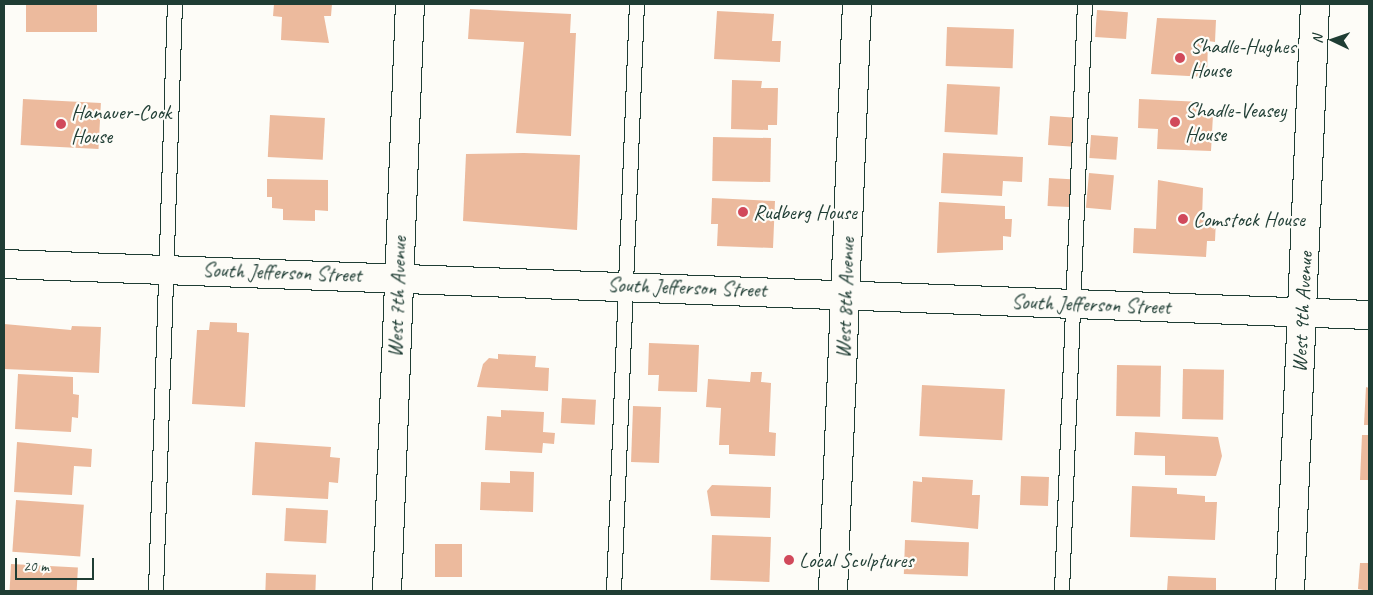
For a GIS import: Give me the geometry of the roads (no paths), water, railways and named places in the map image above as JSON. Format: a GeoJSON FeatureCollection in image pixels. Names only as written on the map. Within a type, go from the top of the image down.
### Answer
{"type":"FeatureCollection","features":[{"type":"Feature","properties":{"kind":"street","name":"West 7th Avenue"},"geometry":{"type":"LineString","coordinates":[[387,591],[410,4]]}},
{"type":"Feature","properties":{"kind":"street","name":"West 8th Avenue"},"geometry":{"type":"LineString","coordinates":[[834,591],[857,4]]}},
{"type":"Feature","properties":{"kind":"street","name":"West 9th Avenue"},"geometry":{"type":"LineString","coordinates":[[1290,591],[1315,4]]}},
{"type":"Feature","properties":{"kind":"street","name":"South Jefferson Street"},"geometry":{"type":"LineString","coordinates":[[4,264],[398,276],[1369,315]]}},
{"type":"Feature","properties":{"kind":"lane"},"geometry":{"type":"LineString","coordinates":[[156,591],[168,269],[175,4]]}},
{"type":"Feature","properties":{"kind":"lane"},"geometry":{"type":"LineString","coordinates":[[614,591],[637,4]]}},
{"type":"Feature","properties":{"kind":"lane"},"geometry":{"type":"LineString","coordinates":[[1062,591],[1084,4]]}},
{"type":"Feature","properties":{"kind":"place","name":"Shadle-Hughes House"},"geometry":{"type":"Point","coordinates":[1180,58]}},
{"type":"Feature","properties":{"kind":"place","name":"Shadle-Veasey House"},"geometry":{"type":"Point","coordinates":[1175,122]}},
{"type":"Feature","properties":{"kind":"place","name":"Hanauer-Cook House"},"geometry":{"type":"Point","coordinates":[61,124]}},
{"type":"Feature","properties":{"kind":"place","name":"Rudberg House"},"geometry":{"type":"Point","coordinates":[743,212]}},
{"type":"Feature","properties":{"kind":"place","name":"Comstock House"},"geometry":{"type":"Point","coordinates":[1183,219]}},
{"type":"Feature","properties":{"kind":"place","name":"Local Sculptures"},"geometry":{"type":"Point","coordinates":[789,560]}}]}
